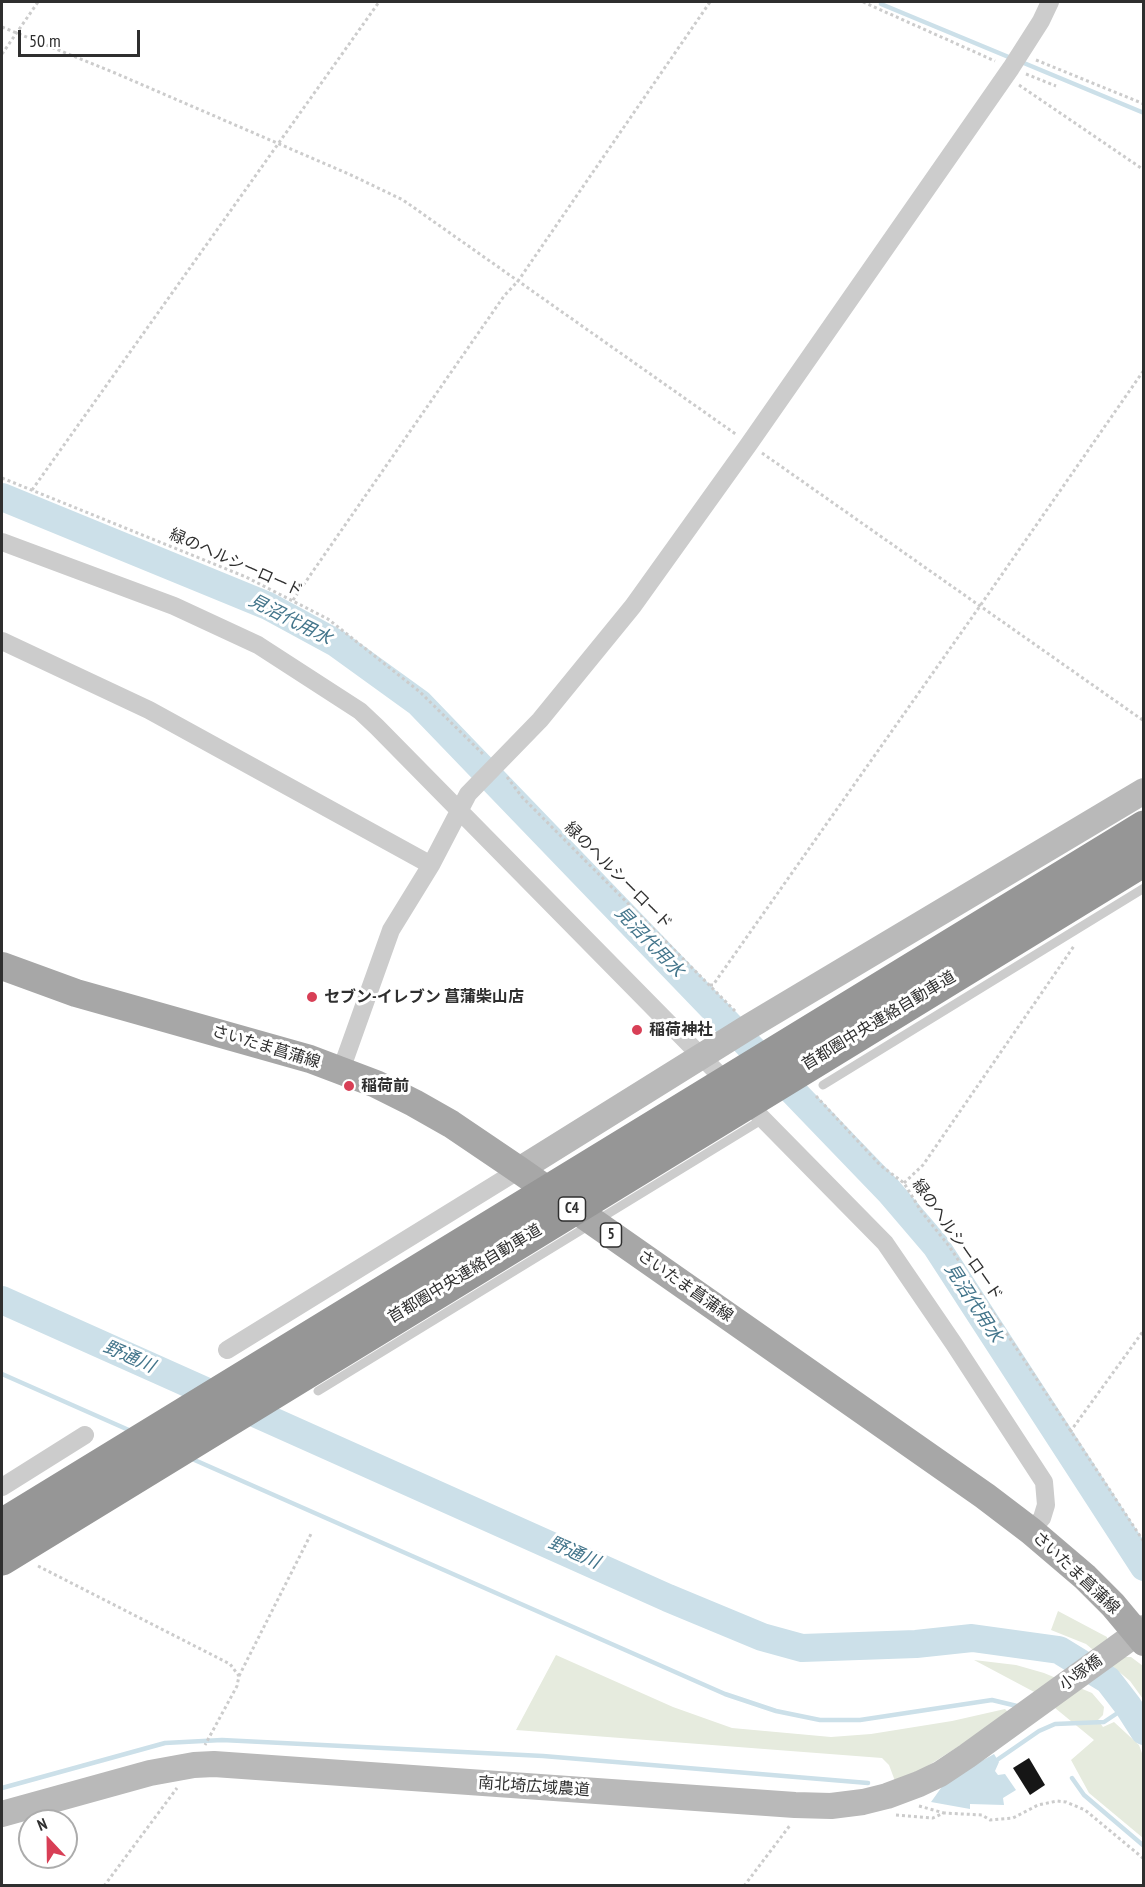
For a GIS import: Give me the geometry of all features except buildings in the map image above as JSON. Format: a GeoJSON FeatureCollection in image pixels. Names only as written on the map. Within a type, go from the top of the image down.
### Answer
{"type":"FeatureCollection","features":[{"type":"Feature","properties":{"kind":"highway","name":"首都圏中央連絡自動車道"},"geometry":{"type":"LineString","coordinates":[[2,1525],[1143,827]]}},
{"type":"Feature","properties":{"kind":"highway","name":"首都圏中央連絡自動車道"},"geometry":{"type":"LineString","coordinates":[[17,1561],[1143,860]]}},
{"type":"Feature","properties":{"kind":"main road","name":"さいたま菖蒲線"},"geometry":{"type":"LineString","coordinates":[[2,966],[76,993],[276,1048],[341,1070],[376,1084],[451,1124],[985,1496],[1085,1577],[1113,1605],[1135,1637]]}},
{"type":"Feature","properties":{"kind":"street"},"geometry":{"type":"LineString","coordinates":[[341,1070],[391,930],[431,865],[463,801],[540,720],[633,606],[749,444],[1012,66],[1041,21],[1050,2]]}},
{"type":"Feature","properties":{"kind":"street"},"geometry":{"type":"LineString","coordinates":[[2,542],[174,606],[258,645],[360,711],[463,801],[703,1057],[885,1243],[1044,1482],[1047,1504],[1042,1518],[1031,1531]]}},
{"type":"Feature","properties":{"kind":"street"},"geometry":{"type":"LineString","coordinates":[[2,640],[149,710],[431,865]]}},
{"type":"Feature","properties":{"kind":"street"},"geometry":{"type":"LineString","coordinates":[[227,1350],[760,1020],[1052,860],[1143,791]]}},
{"type":"Feature","properties":{"kind":"street"},"geometry":{"type":"LineString","coordinates":[[2,1487],[85,1435]]}},
{"type":"Feature","properties":{"kind":"street","name":"小塚橋"},"geometry":{"type":"LineString","coordinates":[[1044,1700],[1135,1637]]}},
{"type":"Feature","properties":{"kind":"street","name":"南北埼広域農道"},"geometry":{"type":"LineString","coordinates":[[2,1814],[198,1759],[214,1764],[831,1806],[887,1796],[940,1774],[1044,1700]]}},
{"type":"Feature","properties":{"kind":"lane"},"geometry":{"type":"LineString","coordinates":[[1052,860],[1089,921]]}},
{"type":"Feature","properties":{"kind":"lane"},"geometry":{"type":"LineString","coordinates":[[823,1084],[1143,888]]}},
{"type":"Feature","properties":{"kind":"lane"},"geometry":{"type":"LineString","coordinates":[[318,1391],[763,1119]]}},
{"type":"Feature","properties":{"kind":"path"},"geometry":{"type":"LineString","coordinates":[[2,54],[38,2]]}},
{"type":"Feature","properties":{"kind":"path"},"geometry":{"type":"LineString","coordinates":[[32,490],[136,340],[379,2]]}},
{"type":"Feature","properties":{"kind":"path"},"geometry":{"type":"LineString","coordinates":[[293,600],[710,2]]}},
{"type":"Feature","properties":{"kind":"path"},"geometry":{"type":"LineString","coordinates":[[862,2],[1056,86]]}},
{"type":"Feature","properties":{"kind":"path"},"geometry":{"type":"LineString","coordinates":[[2,27],[351,175],[403,200],[1143,721]]}},
{"type":"Feature","properties":{"kind":"path"},"geometry":{"type":"LineString","coordinates":[[1012,66],[1143,104]]}},
{"type":"Feature","properties":{"kind":"path"},"geometry":{"type":"LineString","coordinates":[[1012,66],[1143,170]]}},
{"type":"Feature","properties":{"kind":"path"},"geometry":{"type":"LineString","coordinates":[[710,985],[713,985],[980,606],[1143,370]]}},
{"type":"Feature","properties":{"kind":"path","name":"緑のヘルシーロード"},"geometry":{"type":"LineString","coordinates":[[2,478],[246,577],[328,619],[420,692],[742,1019]]}},
{"type":"Feature","properties":{"kind":"path"},"geometry":{"type":"LineString","coordinates":[[904,1183],[922,1165],[1073,948],[1089,921]]}},
{"type":"Feature","properties":{"kind":"path","name":"緑のヘルシーロード"},"geometry":{"type":"LineString","coordinates":[[810,1090],[880,1165],[904,1183],[921,1210],[949,1246],[1143,1542]]}},
{"type":"Feature","properties":{"kind":"path"},"geometry":{"type":"LineString","coordinates":[[1071,1432],[1143,1330]]}},
{"type":"Feature","properties":{"kind":"path"},"geometry":{"type":"LineString","coordinates":[[104,1886],[198,1759],[237,1686],[239,1676],[312,1533]]}},
{"type":"Feature","properties":{"kind":"path"},"geometry":{"type":"LineString","coordinates":[[17,1561],[230,1664],[239,1676]]}},
{"type":"Feature","properties":{"kind":"path"},"geometry":{"type":"LineString","coordinates":[[889,1814],[933,1818],[944,1813],[982,1815],[990,1820],[1013,1818],[1038,1805],[1057,1801],[1066,1802],[1085,1810],[1143,1859]]}},
{"type":"Feature","properties":{"kind":"path"},"geometry":{"type":"LineString","coordinates":[[744,1886],[793,1821],[795,1805]]}},
{"type":"Feature","properties":{"kind":"shaded area"},"geometry":{"type":"Polygon","coordinates":[[[1058,1611],[1107,1637],[1107,1643],[1123,1657],[1131,1657],[1143,1666],[1143,1699],[1130,1681],[1086,1644],[1051,1630],[1058,1611]]]}},
{"type":"Feature","properties":{"kind":"shaded area"},"geometry":{"type":"Polygon","coordinates":[[[556,1655],[673,1707],[732,1728],[831,1737],[871,1734],[952,1721],[1005,1709],[1010,1714],[918,1772],[895,1781],[889,1765],[882,1758],[516,1730],[556,1655]]]}},
{"type":"Feature","properties":{"kind":"shaded area"},"geometry":{"type":"Polygon","coordinates":[[[974,1660],[1016,1665],[1044,1673],[1092,1693],[1104,1707],[1103,1715],[1098,1720],[1103,1727],[1114,1722],[1139,1745],[1143,1756],[1143,1838],[1089,1793],[1071,1760],[1094,1740],[1038,1694],[974,1660]]]}},
{"type":"Feature","properties":{"kind":"water"},"geometry":{"type":"Polygon","coordinates":[[[994,1754],[999,1762],[995,1771],[998,1775],[1005,1774],[1016,1790],[1003,1798],[1004,1805],[970,1804],[970,1809],[931,1802],[946,1781],[994,1754]]]}},
{"type":"Feature","properties":{"kind":"waterway"},"geometry":{"type":"LineString","coordinates":[[881,4],[1011,58]]}},
{"type":"Feature","properties":{"kind":"waterway"},"geometry":{"type":"LineString","coordinates":[[1019,61],[1144,113]]}},
{"type":"Feature","properties":{"kind":"waterway","name":"見沼代用水"},"geometry":{"type":"LineString","coordinates":[[2,497],[268,606],[336,643],[419,703],[889,1191],[936,1246],[1144,1567]]}},
{"type":"Feature","properties":{"kind":"waterway","name":"野通川"},"geometry":{"type":"LineString","coordinates":[[2,1300],[668,1598],[762,1637],[802,1648],[916,1644],[972,1638],[1059,1650],[1108,1680],[1144,1731]]}},
{"type":"Feature","properties":{"kind":"waterway"},"geometry":{"type":"LineString","coordinates":[[2,1374],[131,1431]]}},
{"type":"Feature","properties":{"kind":"waterway"},"geometry":{"type":"LineString","coordinates":[[190,1458],[725,1694],[776,1711],[820,1720],[860,1720],[992,1700],[1017,1706]]}},
{"type":"Feature","properties":{"kind":"waterway"},"geometry":{"type":"LineString","coordinates":[[994,1762],[1039,1731],[1055,1724],[1104,1722],[1128,1706]]}},
{"type":"Feature","properties":{"kind":"waterway"},"geometry":{"type":"LineString","coordinates":[[2,1788],[165,1743],[222,1740],[543,1756],[868,1783]]}},
{"type":"Feature","properties":{"kind":"waterway"},"geometry":{"type":"LineString","coordinates":[[1072,1778],[1084,1795],[1144,1846]]}},
{"type":"Feature","properties":{"kind":"place","name":"セブン-イレブン 菖蒲柴山店"},"geometry":{"type":"Point","coordinates":[312,997]}},
{"type":"Feature","properties":{"kind":"place","name":"稲荷神社"},"geometry":{"type":"Point","coordinates":[637,1030]}},
{"type":"Feature","properties":{"kind":"place","name":"稲荷前"},"geometry":{"type":"Point","coordinates":[349,1086]}}]}
